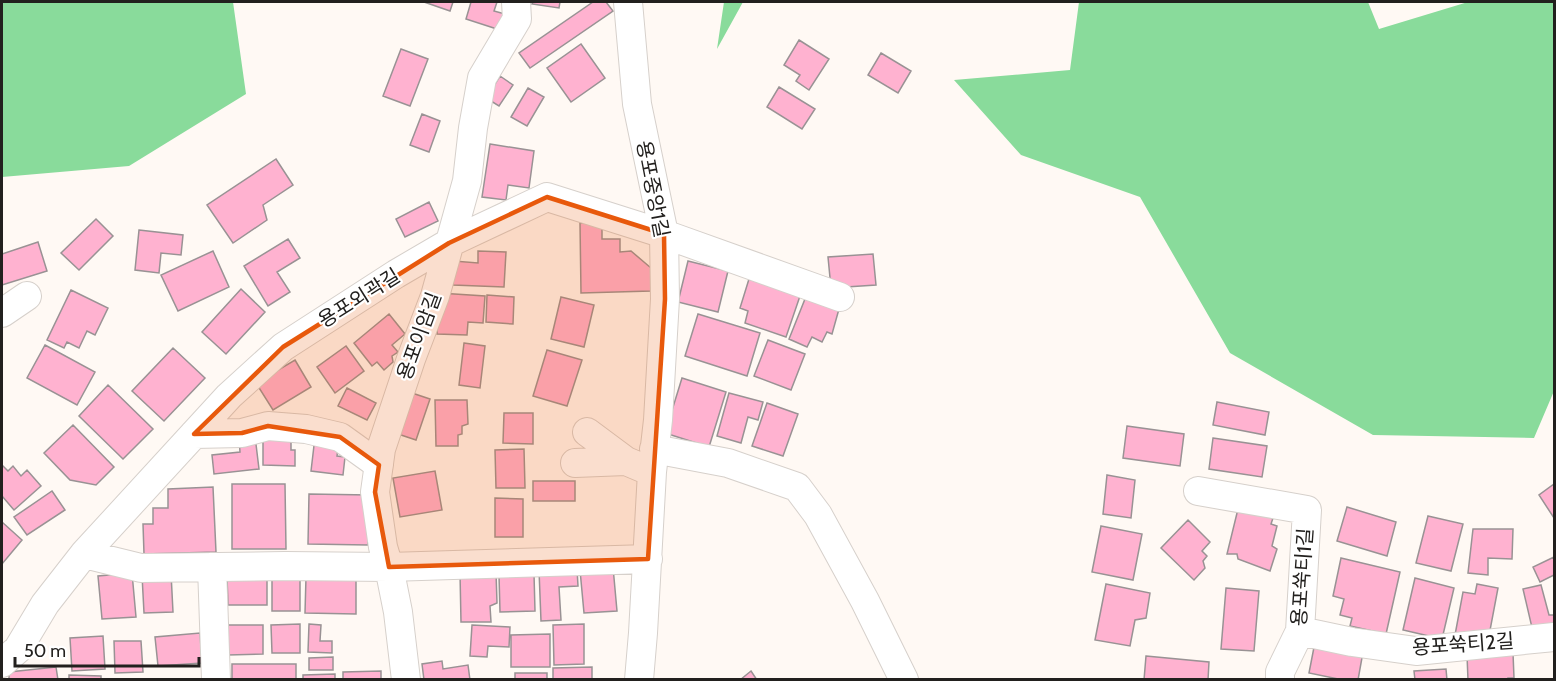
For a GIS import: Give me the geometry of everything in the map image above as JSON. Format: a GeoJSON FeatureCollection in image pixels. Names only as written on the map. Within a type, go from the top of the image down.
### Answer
{"type":"FeatureCollection","features":[{"type":"Feature","properties":{"kind":"street","name":"용포이암길"},"geometry":{"type":"LineString","coordinates":[[406,680],[398,612],[383,547],[375,492],[381,449],[393,409],[435,296],[467,181],[482,78],[517,19],[516,2]]}},
{"type":"Feature","properties":{"kind":"street","name":"용포중앙1길"},"geometry":{"type":"LineString","coordinates":[[628,2],[637,104],[664,234],[665,299],[639,680]]}},
{"type":"Feature","properties":{"kind":"street","name":"용포외곽길"},"geometry":{"type":"LineString","coordinates":[[2,663],[18,649],[45,604],[84,554],[229,396],[283,346],[449,243],[547,197],[664,234]]}},
{"type":"Feature","properties":{"kind":"street"},"geometry":{"type":"LineString","coordinates":[[664,234],[840,297]]}},
{"type":"Feature","properties":{"kind":"street"},"geometry":{"type":"LineString","coordinates":[[2,313],[27,296]]}},
{"type":"Feature","properties":{"kind":"street"},"geometry":{"type":"LineString","coordinates":[[194,434],[242,433],[268,426],[306,429],[340,437],[379,465]]}},
{"type":"Feature","properties":{"kind":"street"},"geometry":{"type":"LineString","coordinates":[[588,432],[626,461]]}},
{"type":"Feature","properties":{"kind":"street"},"geometry":{"type":"LineString","coordinates":[[575,463],[653,460],[728,463],[797,487],[818,514],[904,680]]}},
{"type":"Feature","properties":{"kind":"street","name":"용포쑥티1길"},"geometry":{"type":"LineString","coordinates":[[1198,491],[1307,510],[1300,631],[1280,672],[1280,680]]}},
{"type":"Feature","properties":{"kind":"street"},"geometry":{"type":"LineString","coordinates":[[84,554],[141,568],[389,567],[648,560]]}},
{"type":"Feature","properties":{"kind":"street"},"geometry":{"type":"LineString","coordinates":[[212,567],[216,680]]}},
{"type":"Feature","properties":{"kind":"street","name":"용포쑥티2길"},"geometry":{"type":"LineString","coordinates":[[1300,631],[1353,642],[1416,651],[1554,637]]}},
{"type":"Feature","properties":{"kind":"highlighted area"},"geometry":{"type":"Polygon","coordinates":[[[547,197],[664,234],[665,299],[648,559],[389,567],[375,492],[379,465],[340,437],[268,426],[242,433],[194,434],[283,347],[449,243],[547,197]]]}},
{"type":"Feature","properties":{"kind":"green space"},"geometry":{"type":"Polygon","coordinates":[[[2,2],[233,2],[246,94],[129,166],[2,177],[2,2]]]}},
{"type":"Feature","properties":{"kind":"green space"},"geometry":{"type":"Polygon","coordinates":[[[724,2],[743,2],[717,49],[724,2]]]}},
{"type":"Feature","properties":{"kind":"green space"},"geometry":{"type":"Polygon","coordinates":[[[1079,2],[1368,2],[1379,29],[1468,2],[1554,2],[1554,391],[1534,438],[1373,435],[1230,353],[1140,197],[1021,155],[954,80],[1070,70],[1079,2]]]}},
{"type":"Feature","properties":{"kind":"building"},"geometry":{"type":"Polygon","coordinates":[[[424,2],[453,2],[450,11],[424,2]]]}},
{"type":"Feature","properties":{"kind":"building"},"geometry":{"type":"Polygon","coordinates":[[[471,2],[497,2],[494,11],[505,14],[500,30],[466,19],[471,2]]]}},
{"type":"Feature","properties":{"kind":"building"},"geometry":{"type":"Polygon","coordinates":[[[533,2],[560,2],[559,8],[532,4],[533,2]]]}},
{"type":"Feature","properties":{"kind":"building"},"geometry":{"type":"Polygon","coordinates":[[[593,2],[606,2],[613,11],[530,68],[519,53],[593,2]]]}},
{"type":"Feature","properties":{"kind":"building"},"geometry":{"type":"Polygon","coordinates":[[[799,40],[829,59],[809,90],[796,81],[800,75],[784,65],[799,40]]]}},
{"type":"Feature","properties":{"kind":"building"},"geometry":{"type":"Polygon","coordinates":[[[581,44],[605,78],[571,102],[547,68],[581,44]]]}},
{"type":"Feature","properties":{"kind":"building"},"geometry":{"type":"Polygon","coordinates":[[[401,49],[428,59],[410,106],[383,96],[401,49]]]}},
{"type":"Feature","properties":{"kind":"building"},"geometry":{"type":"Polygon","coordinates":[[[881,53],[911,71],[898,93],[868,75],[881,53]]]}},
{"type":"Feature","properties":{"kind":"building"},"geometry":{"type":"Polygon","coordinates":[[[500,76],[513,85],[499,106],[486,98],[500,76]]]}},
{"type":"Feature","properties":{"kind":"building"},"geometry":{"type":"Polygon","coordinates":[[[779,87],[815,109],[802,129],[767,107],[779,87]]]}},
{"type":"Feature","properties":{"kind":"building"},"geometry":{"type":"Polygon","coordinates":[[[528,88],[544,97],[527,126],[511,117],[528,88]]]}},
{"type":"Feature","properties":{"kind":"building"},"geometry":{"type":"Polygon","coordinates":[[[422,114],[440,121],[429,152],[410,145],[422,114]]]}},
{"type":"Feature","properties":{"kind":"building"},"geometry":{"type":"Polygon","coordinates":[[[490,144],[534,151],[529,188],[508,185],[506,200],[482,197],[490,144]]]}},
{"type":"Feature","properties":{"kind":"building"},"geometry":{"type":"Polygon","coordinates":[[[276,159],[293,185],[263,205],[267,220],[233,243],[207,205],[276,159]]]}},
{"type":"Feature","properties":{"kind":"building"},"geometry":{"type":"Polygon","coordinates":[[[429,202],[438,221],[405,237],[396,219],[429,202]]]}},
{"type":"Feature","properties":{"kind":"building"},"geometry":{"type":"Polygon","coordinates":[[[96,219],[113,236],[79,270],[61,253],[96,219]]]}},
{"type":"Feature","properties":{"kind":"building"},"geometry":{"type":"Polygon","coordinates":[[[580,223],[602,223],[602,239],[620,239],[620,252],[631,251],[651,268],[651,291],[581,293],[580,223]]]}},
{"type":"Feature","properties":{"kind":"building"},"geometry":{"type":"Polygon","coordinates":[[[139,230],[183,235],[181,255],[161,253],[159,273],[135,270],[139,230]]]}},
{"type":"Feature","properties":{"kind":"building"},"geometry":{"type":"Polygon","coordinates":[[[288,239],[300,258],[277,272],[290,292],[268,306],[244,266],[288,239]]]}},
{"type":"Feature","properties":{"kind":"building"},"geometry":{"type":"Polygon","coordinates":[[[38,242],[47,271],[2,285],[2,254],[38,242]]]}},
{"type":"Feature","properties":{"kind":"building"},"geometry":{"type":"Polygon","coordinates":[[[213,251],[229,287],[178,311],[161,275],[213,251]]]}},
{"type":"Feature","properties":{"kind":"building"},"geometry":{"type":"Polygon","coordinates":[[[478,251],[506,252],[504,287],[453,285],[454,261],[478,263],[478,251]]]}},
{"type":"Feature","properties":{"kind":"building"},"geometry":{"type":"Polygon","coordinates":[[[873,254],[876,285],[831,288],[828,257],[873,254]]]}},
{"type":"Feature","properties":{"kind":"building"},"geometry":{"type":"Polygon","coordinates":[[[688,261],[728,271],[718,312],[678,302],[688,261]]]}},
{"type":"Feature","properties":{"kind":"building"},"geometry":{"type":"Polygon","coordinates":[[[749,279],[800,296],[786,337],[745,323],[748,311],[740,308],[749,279]]]}},
{"type":"Feature","properties":{"kind":"building"},"geometry":{"type":"Polygon","coordinates":[[[241,289],[265,312],[226,354],[202,332],[241,289]]]}},
{"type":"Feature","properties":{"kind":"building"},"geometry":{"type":"Polygon","coordinates":[[[71,290],[108,308],[95,335],[87,331],[79,348],[67,342],[64,348],[47,340],[71,290]]]}},
{"type":"Feature","properties":{"kind":"building"},"geometry":{"type":"Polygon","coordinates":[[[439,293],[485,296],[483,323],[468,322],[467,335],[437,334],[439,293]]]}},
{"type":"Feature","properties":{"kind":"building"},"geometry":{"type":"Polygon","coordinates":[[[487,295],[514,297],[513,324],[486,322],[487,295]]]}},
{"type":"Feature","properties":{"kind":"building"},"geometry":{"type":"Polygon","coordinates":[[[561,297],[594,305],[584,347],[551,339],[561,297]]]}},
{"type":"Feature","properties":{"kind":"building"},"geometry":{"type":"Polygon","coordinates":[[[805,299],[839,309],[832,334],[827,332],[822,342],[812,337],[807,347],[789,339],[805,299]]]}},
{"type":"Feature","properties":{"kind":"building"},"geometry":{"type":"Polygon","coordinates":[[[389,314],[405,334],[392,345],[398,352],[392,356],[393,362],[384,370],[377,362],[372,366],[354,343],[389,314]]]}},
{"type":"Feature","properties":{"kind":"building"},"geometry":{"type":"Polygon","coordinates":[[[698,314],[760,333],[747,376],[685,356],[698,314]]]}},
{"type":"Feature","properties":{"kind":"building"},"geometry":{"type":"Polygon","coordinates":[[[768,340],[805,354],[791,390],[754,376],[768,340]]]}},
{"type":"Feature","properties":{"kind":"building"},"geometry":{"type":"Polygon","coordinates":[[[464,343],[485,346],[480,388],[459,385],[464,343]]]}},
{"type":"Feature","properties":{"kind":"building"},"geometry":{"type":"Polygon","coordinates":[[[45,345],[95,372],[77,405],[27,378],[45,345]]]}},
{"type":"Feature","properties":{"kind":"building"},"geometry":{"type":"Polygon","coordinates":[[[346,346],[364,371],[335,393],[317,367],[346,346]]]}},
{"type":"Feature","properties":{"kind":"building"},"geometry":{"type":"Polygon","coordinates":[[[173,348],[205,378],[164,421],[132,391],[173,348]]]}},
{"type":"Feature","properties":{"kind":"building"},"geometry":{"type":"Polygon","coordinates":[[[547,350],[582,360],[567,406],[533,396],[547,350]]]}},
{"type":"Feature","properties":{"kind":"building"},"geometry":{"type":"Polygon","coordinates":[[[295,360],[311,387],[273,410],[256,383],[295,360]]]}},
{"type":"Feature","properties":{"kind":"building"},"geometry":{"type":"Polygon","coordinates":[[[682,378],[726,392],[709,447],[665,433],[682,378]]]}},
{"type":"Feature","properties":{"kind":"building"},"geometry":{"type":"Polygon","coordinates":[[[108,385],[153,429],[123,459],[79,416],[108,385]]]}},
{"type":"Feature","properties":{"kind":"building"},"geometry":{"type":"Polygon","coordinates":[[[347,388],[376,403],[367,420],[338,406],[347,388]]]}},
{"type":"Feature","properties":{"kind":"building"},"geometry":{"type":"Polygon","coordinates":[[[406,391],[430,399],[416,440],[392,432],[406,391]]]}},
{"type":"Feature","properties":{"kind":"building"},"geometry":{"type":"Polygon","coordinates":[[[729,393],[763,402],[758,420],[748,417],[741,443],[717,436],[729,393]]]}},
{"type":"Feature","properties":{"kind":"building"},"geometry":{"type":"Polygon","coordinates":[[[435,400],[467,400],[468,424],[462,426],[462,434],[458,435],[458,446],[436,446],[435,400]]]}},
{"type":"Feature","properties":{"kind":"building"},"geometry":{"type":"Polygon","coordinates":[[[1217,402],[1269,412],[1265,435],[1213,425],[1217,402]]]}},
{"type":"Feature","properties":{"kind":"building"},"geometry":{"type":"Polygon","coordinates":[[[767,403],[798,414],[783,456],[752,446],[767,403]]]}},
{"type":"Feature","properties":{"kind":"building"},"geometry":{"type":"Polygon","coordinates":[[[504,413],[533,413],[533,444],[503,443],[504,413]]]}},
{"type":"Feature","properties":{"kind":"building"},"geometry":{"type":"Polygon","coordinates":[[[73,425],[114,467],[96,485],[70,480],[44,453],[73,425]]]}},
{"type":"Feature","properties":{"kind":"building"},"geometry":{"type":"Polygon","coordinates":[[[1127,426],[1184,434],[1180,466],[1123,458],[1127,426]]]}},
{"type":"Feature","properties":{"kind":"building"},"geometry":{"type":"Polygon","coordinates":[[[263,433],[291,433],[291,450],[295,450],[295,466],[263,465],[263,433]]]}},
{"type":"Feature","properties":{"kind":"building"},"geometry":{"type":"Polygon","coordinates":[[[255,436],[259,469],[214,474],[212,455],[240,452],[239,438],[255,436]]]}},
{"type":"Feature","properties":{"kind":"building"},"geometry":{"type":"Polygon","coordinates":[[[315,437],[339,440],[337,456],[345,457],[343,475],[311,471],[315,437]]]}},
{"type":"Feature","properties":{"kind":"building"},"geometry":{"type":"Polygon","coordinates":[[[1213,438],[1267,446],[1262,477],[1209,469],[1213,438]]]}},
{"type":"Feature","properties":{"kind":"building"},"geometry":{"type":"Polygon","coordinates":[[[524,449],[525,488],[496,488],[495,450],[524,449]]]}},
{"type":"Feature","properties":{"kind":"building"},"geometry":{"type":"Polygon","coordinates":[[[2,465],[8,471],[13,466],[21,476],[27,470],[41,486],[14,510],[2,496],[2,465]]]}},
{"type":"Feature","properties":{"kind":"building"},"geometry":{"type":"Polygon","coordinates":[[[435,471],[442,510],[400,517],[393,478],[435,471]]]}},
{"type":"Feature","properties":{"kind":"building"},"geometry":{"type":"Polygon","coordinates":[[[1107,475],[1135,480],[1131,518],[1103,514],[1107,475]]]}},
{"type":"Feature","properties":{"kind":"building"},"geometry":{"type":"Polygon","coordinates":[[[533,481],[575,481],[575,501],[533,501],[533,481]]]}},
{"type":"Feature","properties":{"kind":"building"},"geometry":{"type":"Polygon","coordinates":[[[232,484],[285,484],[286,549],[232,549],[232,484]]]}},
{"type":"Feature","properties":{"kind":"building"},"geometry":{"type":"Polygon","coordinates":[[[1554,484],[1554,518],[1539,495],[1554,484]]]}},
{"type":"Feature","properties":{"kind":"building"},"geometry":{"type":"Polygon","coordinates":[[[213,487],[216,552],[144,554],[143,524],[153,524],[153,508],[168,508],[168,489],[213,487]]]}},
{"type":"Feature","properties":{"kind":"building"},"geometry":{"type":"Polygon","coordinates":[[[52,491],[65,510],[27,535],[14,517],[52,491]]]}},
{"type":"Feature","properties":{"kind":"building"},"geometry":{"type":"Polygon","coordinates":[[[309,494],[369,495],[368,545],[308,544],[309,494]]]}},
{"type":"Feature","properties":{"kind":"building"},"geometry":{"type":"Polygon","coordinates":[[[495,498],[523,499],[523,537],[495,537],[495,498]]]}},
{"type":"Feature","properties":{"kind":"building"},"geometry":{"type":"Polygon","coordinates":[[[1347,507],[1396,522],[1387,556],[1337,541],[1347,507]]]}},
{"type":"Feature","properties":{"kind":"building"},"geometry":{"type":"Polygon","coordinates":[[[1238,509],[1273,518],[1271,524],[1277,526],[1272,546],[1277,549],[1270,571],[1238,559],[1237,554],[1227,554],[1238,509]]]}},
{"type":"Feature","properties":{"kind":"building"},"geometry":{"type":"Polygon","coordinates":[[[1428,516],[1463,524],[1451,571],[1416,563],[1428,516]]]}},
{"type":"Feature","properties":{"kind":"building"},"geometry":{"type":"Polygon","coordinates":[[[1188,520],[1210,542],[1202,551],[1207,556],[1203,561],[1205,568],[1194,580],[1161,548],[1188,520]]]}},
{"type":"Feature","properties":{"kind":"building"},"geometry":{"type":"Polygon","coordinates":[[[2,522],[22,540],[2,564],[2,522]]]}},
{"type":"Feature","properties":{"kind":"building"},"geometry":{"type":"Polygon","coordinates":[[[1101,526],[1142,534],[1133,580],[1092,572],[1101,526]]]}},
{"type":"Feature","properties":{"kind":"building"},"geometry":{"type":"Polygon","coordinates":[[[1473,529],[1513,529],[1512,559],[1488,558],[1488,575],[1468,573],[1473,529]]]}},
{"type":"Feature","properties":{"kind":"building"},"geometry":{"type":"Polygon","coordinates":[[[1554,557],[1554,575],[1540,582],[1533,567],[1554,557]]]}},
{"type":"Feature","properties":{"kind":"building"},"geometry":{"type":"Polygon","coordinates":[[[1341,558],[1400,572],[1386,634],[1350,626],[1352,618],[1340,615],[1344,599],[1333,596],[1341,558]]]}},
{"type":"Feature","properties":{"kind":"building"},"geometry":{"type":"Polygon","coordinates":[[[613,567],[617,611],[584,613],[580,570],[613,567]]]}},
{"type":"Feature","properties":{"kind":"building"},"geometry":{"type":"Polygon","coordinates":[[[577,569],[578,586],[559,587],[561,620],[541,621],[539,570],[577,569]]]}},
{"type":"Feature","properties":{"kind":"building"},"geometry":{"type":"Polygon","coordinates":[[[496,572],[497,603],[490,606],[491,622],[461,622],[460,573],[496,572]]]}},
{"type":"Feature","properties":{"kind":"building"},"geometry":{"type":"Polygon","coordinates":[[[132,573],[136,617],[102,619],[98,576],[132,573]]]}},
{"type":"Feature","properties":{"kind":"building"},"geometry":{"type":"Polygon","coordinates":[[[171,573],[173,612],[144,613],[142,575],[171,573]]]}},
{"type":"Feature","properties":{"kind":"building"},"geometry":{"type":"Polygon","coordinates":[[[534,574],[535,611],[500,612],[499,575],[534,574]]]}},
{"type":"Feature","properties":{"kind":"building"},"geometry":{"type":"Polygon","coordinates":[[[227,577],[267,577],[267,605],[228,605],[227,577]]]}},
{"type":"Feature","properties":{"kind":"building"},"geometry":{"type":"Polygon","coordinates":[[[272,577],[300,577],[300,611],[272,611],[272,577]]]}},
{"type":"Feature","properties":{"kind":"building"},"geometry":{"type":"Polygon","coordinates":[[[306,577],[356,578],[356,614],[305,613],[306,577]]]}},
{"type":"Feature","properties":{"kind":"building"},"geometry":{"type":"Polygon","coordinates":[[[1415,578],[1454,588],[1442,639],[1403,630],[1415,578]]]}},
{"type":"Feature","properties":{"kind":"building"},"geometry":{"type":"Polygon","coordinates":[[[1106,584],[1150,593],[1146,618],[1135,620],[1130,646],[1095,640],[1106,584]]]}},
{"type":"Feature","properties":{"kind":"building"},"geometry":{"type":"Polygon","coordinates":[[[1477,584],[1498,588],[1488,641],[1455,635],[1463,592],[1475,594],[1477,584]]]}},
{"type":"Feature","properties":{"kind":"building"},"geometry":{"type":"Polygon","coordinates":[[[1541,585],[1549,615],[1554,615],[1554,629],[1533,632],[1523,589],[1541,585]]]}},
{"type":"Feature","properties":{"kind":"building"},"geometry":{"type":"Polygon","coordinates":[[[1226,588],[1259,591],[1254,651],[1221,649],[1226,588]]]}},
{"type":"Feature","properties":{"kind":"building"},"geometry":{"type":"Polygon","coordinates":[[[300,624],[300,653],[272,653],[271,625],[300,624]]]}},
{"type":"Feature","properties":{"kind":"building"},"geometry":{"type":"Polygon","coordinates":[[[309,624],[321,625],[320,641],[332,641],[332,653],[308,652],[309,624]]]}},
{"type":"Feature","properties":{"kind":"building"},"geometry":{"type":"Polygon","coordinates":[[[584,624],[584,664],[554,665],[553,625],[584,624]]]}},
{"type":"Feature","properties":{"kind":"building"},"geometry":{"type":"Polygon","coordinates":[[[228,625],[263,625],[263,654],[228,655],[228,625]]]}},
{"type":"Feature","properties":{"kind":"building"},"geometry":{"type":"Polygon","coordinates":[[[472,625],[510,627],[509,647],[488,646],[487,657],[470,656],[472,625]]]}},
{"type":"Feature","properties":{"kind":"building"},"geometry":{"type":"Polygon","coordinates":[[[200,633],[202,663],[158,666],[155,637],[200,633]]]}},
{"type":"Feature","properties":{"kind":"building"},"geometry":{"type":"Polygon","coordinates":[[[550,634],[550,667],[511,667],[511,635],[550,634]]]}},
{"type":"Feature","properties":{"kind":"building"},"geometry":{"type":"Polygon","coordinates":[[[103,636],[105,669],[72,671],[70,638],[103,636]]]}},
{"type":"Feature","properties":{"kind":"building"},"geometry":{"type":"Polygon","coordinates":[[[114,641],[141,641],[143,672],[115,673],[114,641]]]}},
{"type":"Feature","properties":{"kind":"building"},"geometry":{"type":"Polygon","coordinates":[[[1315,642],[1363,652],[1358,680],[1343,680],[1309,673],[1315,642]]]}},
{"type":"Feature","properties":{"kind":"building"},"geometry":{"type":"Polygon","coordinates":[[[1513,653],[1514,678],[1468,680],[1467,655],[1513,653]]]}},
{"type":"Feature","properties":{"kind":"building"},"geometry":{"type":"Polygon","coordinates":[[[1146,656],[1209,662],[1208,680],[1144,680],[1146,656]]]}},
{"type":"Feature","properties":{"kind":"building"},"geometry":{"type":"Polygon","coordinates":[[[333,657],[333,670],[309,670],[309,658],[333,657]]]}},
{"type":"Feature","properties":{"kind":"building"},"geometry":{"type":"Polygon","coordinates":[[[442,661],[443,669],[468,665],[470,680],[424,680],[422,664],[442,661]]]}},
{"type":"Feature","properties":{"kind":"building"},"geometry":{"type":"Polygon","coordinates":[[[232,664],[296,664],[296,680],[232,680],[232,664]]]}},
{"type":"Feature","properties":{"kind":"building"},"geometry":{"type":"Polygon","coordinates":[[[56,667],[58,680],[9,680],[9,672],[56,667]]]}},
{"type":"Feature","properties":{"kind":"building"},"geometry":{"type":"Polygon","coordinates":[[[592,667],[592,680],[553,680],[553,668],[592,667]]]}},
{"type":"Feature","properties":{"kind":"building"},"geometry":{"type":"Polygon","coordinates":[[[1446,669],[1447,680],[1415,680],[1414,671],[1446,669]]]}},
{"type":"Feature","properties":{"kind":"building"},"geometry":{"type":"Polygon","coordinates":[[[381,671],[381,680],[343,680],[343,672],[381,671]]]}},
{"type":"Feature","properties":{"kind":"building"},"geometry":{"type":"Polygon","coordinates":[[[751,671],[757,680],[740,680],[751,671]]]}},
{"type":"Feature","properties":{"kind":"building"},"geometry":{"type":"Polygon","coordinates":[[[515,673],[547,673],[547,680],[515,680],[515,673]]]}},
{"type":"Feature","properties":{"kind":"building"},"geometry":{"type":"Polygon","coordinates":[[[335,674],[335,680],[303,680],[303,675],[335,674]]]}},
{"type":"Feature","properties":{"kind":"building"},"geometry":{"type":"Polygon","coordinates":[[[69,675],[101,676],[101,680],[69,680],[69,675]]]}}]}
